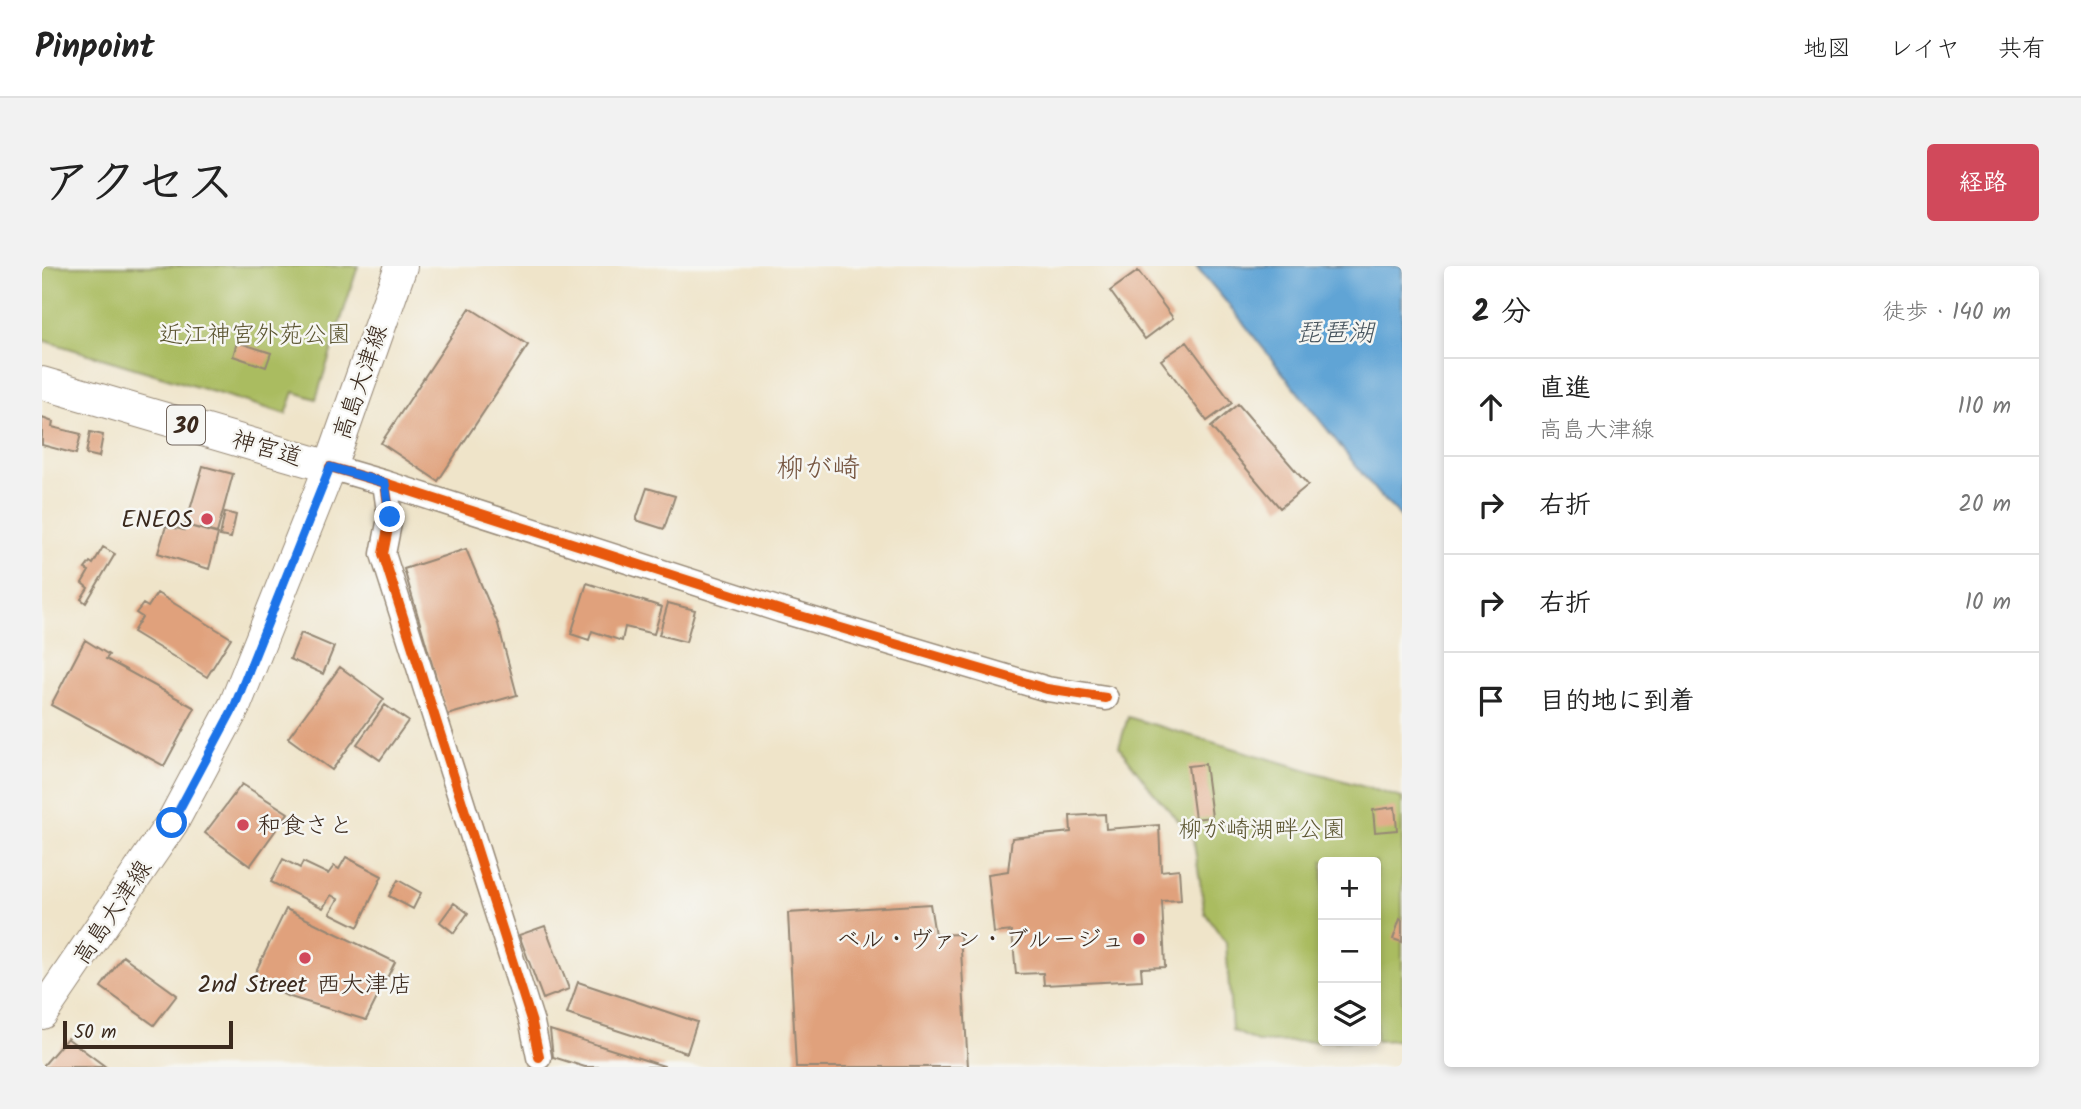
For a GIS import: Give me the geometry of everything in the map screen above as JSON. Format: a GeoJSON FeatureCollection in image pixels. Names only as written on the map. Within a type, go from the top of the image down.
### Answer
{"type":"FeatureCollection","features":[{"type":"Feature","properties":{"kind":"main road","name":"高島大津線"},"geometry":{"type":"LineString","coordinates":[[42,1013],[172,823],[235,705],[330,467],[401,266]]}},
{"type":"Feature","properties":{"kind":"main road","name":"神宮道"},"geometry":{"type":"LineString","coordinates":[[42,383],[330,467]]}},
{"type":"Feature","properties":{"kind":"street"},"geometry":{"type":"LineString","coordinates":[[330,467],[794,614],[1048,689],[1106,698]]}},
{"type":"Feature","properties":{"kind":"street"},"geometry":{"type":"LineString","coordinates":[[385,483],[390,517],[383,554],[528,1010],[539,1057]]}},
{"type":"Feature","properties":{"kind":"green space","name":"近江神宮外苑公園"},"geometry":{"type":"Polygon","coordinates":[[[42,266],[358,266],[316,399],[294,392],[286,414],[42,340],[42,266]]]}},
{"type":"Feature","properties":{"kind":"green space","name":"柳が崎湖畔公園"},"geometry":{"type":"Polygon","coordinates":[[[1128,717],[1402,798],[1402,1040],[1381,1041],[1381,857],[1318,857],[1318,1041],[1257,1042],[1232,1030],[1226,943],[1205,913],[1193,837],[1154,793],[1119,747],[1128,717]]]}},
{"type":"Feature","properties":{"kind":"water","name":"琵琶湖"},"geometry":{"type":"Polygon","coordinates":[[[1196,266],[1402,266],[1402,518],[1379,495],[1196,266]]]}},
{"type":"Feature","properties":{"kind":"building"},"geometry":{"type":"Polygon","coordinates":[[[1138,271],[1173,318],[1145,339],[1110,291],[1138,271]]]}},
{"type":"Feature","properties":{"kind":"building"},"geometry":{"type":"Polygon","coordinates":[[[470,308],[528,345],[438,481],[381,443],[470,308]]]}},
{"type":"Feature","properties":{"kind":"building"},"geometry":{"type":"Polygon","coordinates":[[[237,342],[271,353],[266,367],[233,356],[237,342]]]}},
{"type":"Feature","properties":{"kind":"building"},"geometry":{"type":"Polygon","coordinates":[[[1187,342],[1232,403],[1207,421],[1161,360],[1187,342]]]}},
{"type":"Feature","properties":{"kind":"building"},"geometry":{"type":"Polygon","coordinates":[[[1238,404],[1308,485],[1280,508],[1211,427],[1238,404]]]}},
{"type":"Feature","properties":{"kind":"building"},"geometry":{"type":"Polygon","coordinates":[[[42,418],[53,422],[52,427],[81,434],[76,454],[42,445],[42,418]]]}},
{"type":"Feature","properties":{"kind":"building"},"geometry":{"type":"Polygon","coordinates":[[[90,432],[103,435],[99,457],[86,454],[90,432]]]}},
{"type":"Feature","properties":{"kind":"building"},"geometry":{"type":"Polygon","coordinates":[[[203,466],[233,474],[217,533],[189,526],[218,534],[209,569],[158,553],[166,526],[184,530],[203,466]]]}},
{"type":"Feature","properties":{"kind":"building"},"geometry":{"type":"Polygon","coordinates":[[[647,488],[675,496],[664,529],[636,520],[647,488]]]}},
{"type":"Feature","properties":{"kind":"building"},"geometry":{"type":"Polygon","coordinates":[[[225,512],[236,515],[231,538],[220,536],[225,512]]]}},
{"type":"Feature","properties":{"kind":"building"},"geometry":{"type":"Polygon","coordinates":[[[103,547],[115,554],[86,603],[81,599],[88,588],[82,583],[89,571],[85,569],[90,562],[93,564],[103,547]]]}},
{"type":"Feature","properties":{"kind":"building"},"geometry":{"type":"Polygon","coordinates":[[[466,549],[498,624],[517,695],[447,715],[404,569],[466,549]]]}},
{"type":"Feature","properties":{"kind":"building"},"geometry":{"type":"Polygon","coordinates":[[[587,583],[662,607],[654,634],[625,627],[622,641],[592,631],[589,640],[571,634],[587,583]]]}},
{"type":"Feature","properties":{"kind":"building"},"geometry":{"type":"Polygon","coordinates":[[[157,593],[231,638],[207,677],[133,632],[142,617],[136,613],[143,604],[148,607],[157,593]]]}},
{"type":"Feature","properties":{"kind":"building"},"geometry":{"type":"Polygon","coordinates":[[[668,603],[695,610],[686,642],[659,635],[668,603]]]}},
{"type":"Feature","properties":{"kind":"building"},"geometry":{"type":"Polygon","coordinates":[[[301,633],[334,647],[323,674],[290,659],[301,633]]]}},
{"type":"Feature","properties":{"kind":"building"},"geometry":{"type":"Polygon","coordinates":[[[85,640],[109,655],[106,659],[195,708],[164,766],[51,705],[85,640]]]}},
{"type":"Feature","properties":{"kind":"building"},"geometry":{"type":"Polygon","coordinates":[[[340,667],[384,699],[332,770],[288,738],[340,667]]]}},
{"type":"Feature","properties":{"kind":"building"},"geometry":{"type":"Polygon","coordinates":[[[385,705],[408,721],[380,760],[357,744],[385,705]]]}},
{"type":"Feature","properties":{"kind":"building"},"geometry":{"type":"Polygon","coordinates":[[[1205,764],[1212,817],[1195,819],[1188,766],[1205,764]]]}},
{"type":"Feature","properties":{"kind":"building"},"geometry":{"type":"Polygon","coordinates":[[[242,784],[288,813],[250,866],[205,833],[242,784]]]}},
{"type":"Feature","properties":{"kind":"building"},"geometry":{"type":"Polygon","coordinates":[[[1395,807],[1397,830],[1375,832],[1373,810],[1395,807]]]}},
{"type":"Feature","properties":{"kind":"building"},"geometry":{"type":"Polygon","coordinates":[[[1105,814],[1106,829],[1159,825],[1161,871],[1179,869],[1181,900],[1162,901],[1165,967],[1141,968],[1142,980],[1044,985],[1043,973],[1016,974],[1012,931],[994,933],[988,874],[1008,871],[1012,838],[1071,832],[1070,816],[1105,814]]]}},
{"type":"Feature","properties":{"kind":"building"},"geometry":{"type":"Polygon","coordinates":[[[346,857],[382,876],[358,927],[330,913],[338,899],[331,895],[323,908],[271,882],[283,859],[300,868],[303,862],[328,874],[334,866],[339,869],[346,857]]]}},
{"type":"Feature","properties":{"kind":"building"},"geometry":{"type":"Polygon","coordinates":[[[398,880],[421,893],[413,909],[389,896],[398,880]]]}},
{"type":"Feature","properties":{"kind":"building"},"geometry":{"type":"Polygon","coordinates":[[[454,903],[468,913],[454,933],[440,922],[454,903]]]}},
{"type":"Feature","properties":{"kind":"building"},"geometry":{"type":"Polygon","coordinates":[[[930,904],[935,935],[960,934],[968,1067],[796,1067],[788,913],[930,904]]]}},
{"type":"Feature","properties":{"kind":"building"},"geometry":{"type":"Polygon","coordinates":[[[286,909],[395,962],[366,1020],[287,996],[252,979],[286,909]]]}},
{"type":"Feature","properties":{"kind":"building"},"geometry":{"type":"Polygon","coordinates":[[[1400,919],[1402,920],[1402,942],[1393,939],[1400,919]]]}},
{"type":"Feature","properties":{"kind":"building"},"geometry":{"type":"Polygon","coordinates":[[[545,926],[569,989],[543,999],[519,935],[545,926]]]}},
{"type":"Feature","properties":{"kind":"building"},"geometry":{"type":"Polygon","coordinates":[[[123,956],[177,995],[154,1025],[101,987],[123,956]]]}},
{"type":"Feature","properties":{"kind":"building"},"geometry":{"type":"Polygon","coordinates":[[[578,982],[697,1022],[687,1053],[567,1014],[578,982]]]}},
{"type":"Feature","properties":{"kind":"building"},"geometry":{"type":"Polygon","coordinates":[[[550,1030],[664,1067],[585,1067],[553,1057],[550,1030]]]}},
{"type":"Feature","properties":{"kind":"building"},"geometry":{"type":"Polygon","coordinates":[[[67,1038],[106,1067],[42,1067],[67,1038]]]}},
{"type":"Feature","properties":{"kind":"cycle path"},"geometry":{"type":"LineString","coordinates":[[330,467],[780,610],[1047,689],[1106,698]]}},
{"type":"Feature","properties":{"kind":"cycle path"},"geometry":{"type":"LineString","coordinates":[[385,483],[390,518],[383,554],[532,1023],[539,1057]]}},
{"type":"Feature","properties":{"kind":"place","name":"ENEOS"},"geometry":{"type":"Point","coordinates":[207,519]}},
{"type":"Feature","properties":{"kind":"place","name":"和食さと"},"geometry":{"type":"Point","coordinates":[243,825]}},
{"type":"Feature","properties":{"kind":"place","name":"ベル・ヴァン・ブルージュ"},"geometry":{"type":"Point","coordinates":[1139,939]}},
{"type":"Feature","properties":{"kind":"place","name":"2nd Street 西大津店"},"geometry":{"type":"Point","coordinates":[305,958]}},
{"type":"Feature","properties":{"kind":"district","name":"柳が崎"},"geometry":{"type":"Point","coordinates":[818,467]}},
{"type":"Feature","properties":{"kind":"route"},"geometry":{"type":"LineString","coordinates":[[172,823],[235,705],[330,467],[385,483],[390,517]]}}]}
